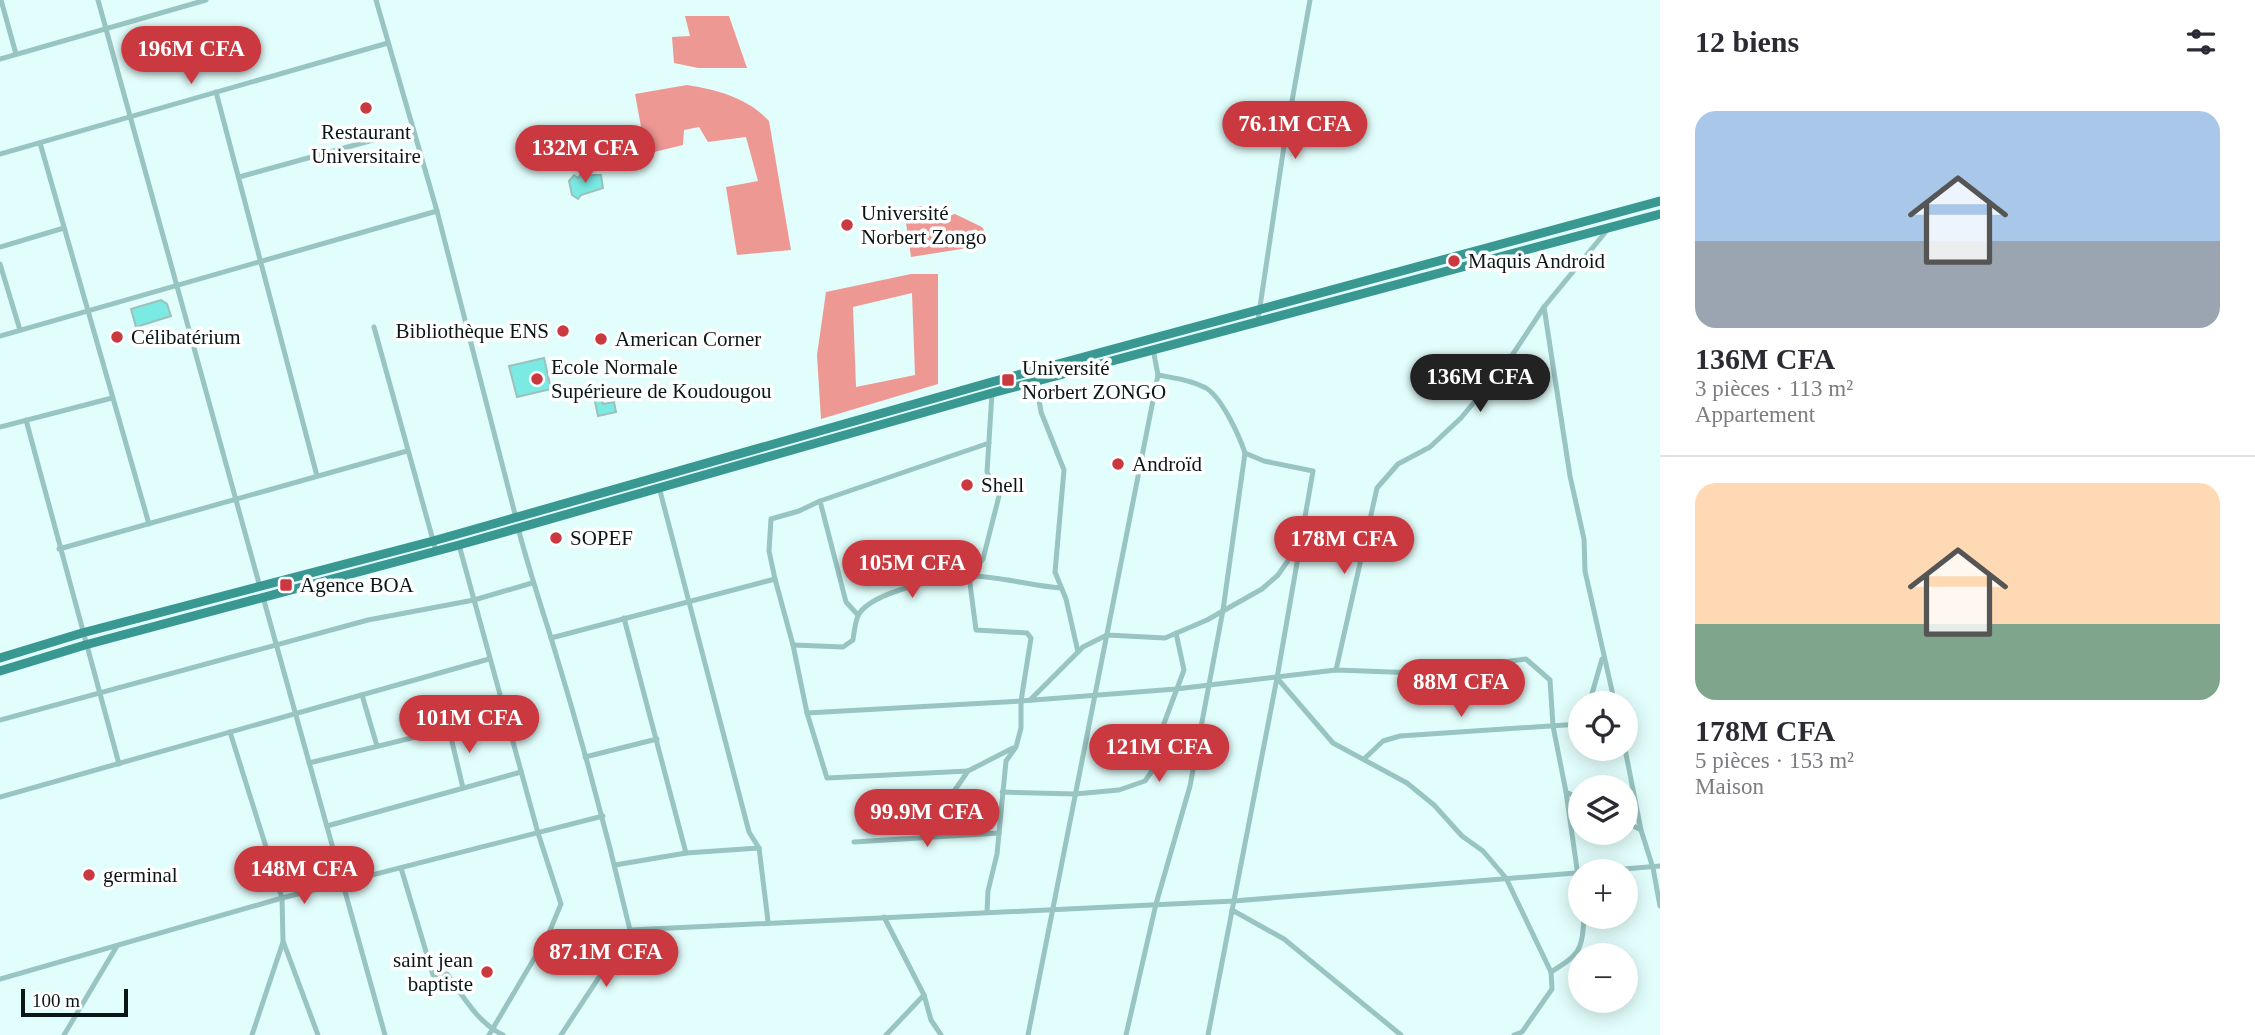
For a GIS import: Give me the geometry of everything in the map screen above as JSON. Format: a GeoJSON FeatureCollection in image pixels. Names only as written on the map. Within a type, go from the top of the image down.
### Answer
{"type":"FeatureCollection","features":[{"type":"Feature","properties":{"kind":"main road"},"geometry":{"type":"LineString","coordinates":[[0,671],[434,546],[516,517],[1259,309],[1660,201]]}},
{"type":"Feature","properties":{"kind":"main road"},"geometry":{"type":"LineString","coordinates":[[0,658],[82,633],[260,586],[434,546],[459,545],[992,393],[1660,214]]}},
{"type":"Feature","properties":{"kind":"street"},"geometry":{"type":"LineString","coordinates":[[1,0],[16,54]]}},
{"type":"Feature","properties":{"kind":"street"},"geometry":{"type":"LineString","coordinates":[[97,0],[385,1035]]}},
{"type":"Feature","properties":{"kind":"street"},"geometry":{"type":"LineString","coordinates":[[0,59],[186,3],[206,0]]}},
{"type":"Feature","properties":{"kind":"street"},"geometry":{"type":"LineString","coordinates":[[376,0],[437,211],[532,583],[551,638],[603,816],[630,930],[561,1035]]}},
{"type":"Feature","properties":{"kind":"street"},"geometry":{"type":"LineString","coordinates":[[1258,320],[1310,0]]}},
{"type":"Feature","properties":{"kind":"street"},"geometry":{"type":"LineString","coordinates":[[0,154],[388,43]]}},
{"type":"Feature","properties":{"kind":"street"},"geometry":{"type":"LineString","coordinates":[[216,92],[317,477]]}},
{"type":"Feature","properties":{"kind":"street"},"geometry":{"type":"LineString","coordinates":[[239,177],[413,129]]}},
{"type":"Feature","properties":{"kind":"street"},"geometry":{"type":"LineString","coordinates":[[40,143],[149,524]]}},
{"type":"Feature","properties":{"kind":"street"},"geometry":{"type":"LineString","coordinates":[[0,335],[437,211]]}},
{"type":"Feature","properties":{"kind":"street"},"geometry":{"type":"LineString","coordinates":[[1336,670],[1377,488],[1398,464],[1430,447],[1461,418],[1508,360],[1544,307],[1610,226]]}},
{"type":"Feature","properties":{"kind":"street"},"geometry":{"type":"LineString","coordinates":[[0,247],[64,229]]}},
{"type":"Feature","properties":{"kind":"street"},"geometry":{"type":"LineString","coordinates":[[0,264],[20,330]]}},
{"type":"Feature","properties":{"kind":"street"},"geometry":{"type":"LineString","coordinates":[[1544,307],[1570,477],[1584,539],[1585,571],[1612,691]]}},
{"type":"Feature","properties":{"kind":"street"},"geometry":{"type":"LineString","coordinates":[[374,327],[434,546]]}},
{"type":"Feature","properties":{"kind":"street"},"geometry":{"type":"LineString","coordinates":[[1028,1035],[1158,375],[1153,349]]}},
{"type":"Feature","properties":{"kind":"street"},"geometry":{"type":"LineString","coordinates":[[1126,1035],[1156,904],[1190,786],[1223,610],[1245,453],[1224,410],[1208,389],[1185,380],[1158,375]]}},
{"type":"Feature","properties":{"kind":"street"},"geometry":{"type":"LineString","coordinates":[[1037,381],[1041,412],[1064,470],[1055,572],[1078,652]]}},
{"type":"Feature","properties":{"kind":"street"},"geometry":{"type":"LineString","coordinates":[[987,912],[1006,761],[1016,747],[1021,728],[1021,701],[1031,638],[1027,633],[976,630],[969,576],[983,559],[999,496],[987,472],[992,393]]}},
{"type":"Feature","properties":{"kind":"street"},"geometry":{"type":"LineString","coordinates":[[0,427],[113,398]]}},
{"type":"Feature","properties":{"kind":"street"},"geometry":{"type":"LineString","coordinates":[[26,421],[119,764]]}},
{"type":"Feature","properties":{"kind":"street"},"geometry":{"type":"LineString","coordinates":[[989,443],[771,519],[769,551],[807,712],[827,778],[968,771],[1016,747]]}},
{"type":"Feature","properties":{"kind":"street"},"geometry":{"type":"LineString","coordinates":[[59,549],[407,451]]}},
{"type":"Feature","properties":{"kind":"street"},"geometry":{"type":"LineString","coordinates":[[1208,1035],[1277,678],[1313,471],[1264,461],[1245,453]]}},
{"type":"Feature","properties":{"kind":"street"},"geometry":{"type":"LineString","coordinates":[[659,486],[749,832],[759,848],[768,921]]}},
{"type":"Feature","properties":{"kind":"street"},"geometry":{"type":"LineString","coordinates":[[820,501],[846,602],[858,615]]}},
{"type":"Feature","properties":{"kind":"street"},"geometry":{"type":"LineString","coordinates":[[459,545],[538,834],[561,904],[548,935],[490,1032]]}},
{"type":"Feature","properties":{"kind":"street"},"geometry":{"type":"LineString","coordinates":[[1030,700],[1078,652],[1107,635],[1165,638],[1262,589],[1278,575],[1299,546]]}},
{"type":"Feature","properties":{"kind":"street"},"geometry":{"type":"LineString","coordinates":[[793,645],[843,647],[853,640],[858,615],[870,602],[889,592],[969,576],[1061,588]]}},
{"type":"Feature","properties":{"kind":"street"},"geometry":{"type":"LineString","coordinates":[[551,638],[775,579]]}},
{"type":"Feature","properties":{"kind":"street"},"geometry":{"type":"LineString","coordinates":[[0,720],[368,621],[474,600],[532,583]]}},
{"type":"Feature","properties":{"kind":"street"},"geometry":{"type":"LineString","coordinates":[[624,618],[686,853]]}},
{"type":"Feature","properties":{"kind":"street"},"geometry":{"type":"LineString","coordinates":[[1002,792],[1075,794],[1119,790],[1146,781],[1154,768],[1184,670],[1176,633]]}},
{"type":"Feature","properties":{"kind":"street"},"geometry":{"type":"LineString","coordinates":[[1594,691],[1603,656]]}},
{"type":"Feature","properties":{"kind":"street"},"geometry":{"type":"LineString","coordinates":[[0,797],[489,659]]}},
{"type":"Feature","properties":{"kind":"street"},"geometry":{"type":"LineString","coordinates":[[807,712],[1021,701],[1176,689],[1336,670],[1418,673],[1526,659],[1549,680],[1553,726],[1576,859]]}},
{"type":"Feature","properties":{"kind":"street"},"geometry":{"type":"LineString","coordinates":[[1277,678],[1333,743],[1407,783],[1434,805],[1462,836],[1483,851],[1506,877],[1551,972],[1552,989],[1522,1031],[1514,1035]]}},
{"type":"Feature","properties":{"kind":"street"},"geometry":{"type":"LineString","coordinates":[[362,695],[377,746]]}},
{"type":"Feature","properties":{"kind":"street"},"geometry":{"type":"LineString","coordinates":[[309,763],[506,715]]}},
{"type":"Feature","properties":{"kind":"street"},"geometry":{"type":"LineString","coordinates":[[1364,759],[1383,741],[1400,736],[1568,725]]}},
{"type":"Feature","properties":{"kind":"street"},"geometry":{"type":"LineString","coordinates":[[449,729],[463,788]]}},
{"type":"Feature","properties":{"kind":"street"},"geometry":{"type":"LineString","coordinates":[[230,732],[282,898],[283,942],[318,1035]]}},
{"type":"Feature","properties":{"kind":"street"},"geometry":{"type":"LineString","coordinates":[[585,757],[657,739]]}},
{"type":"Feature","properties":{"kind":"street"},"geometry":{"type":"LineString","coordinates":[[1627,761],[1660,906]]}},
{"type":"Feature","properties":{"kind":"street"},"geometry":{"type":"LineString","coordinates":[[934,835],[948,800],[968,771]]}},
{"type":"Feature","properties":{"kind":"street"},"geometry":{"type":"LineString","coordinates":[[327,826],[521,772]]}},
{"type":"Feature","properties":{"kind":"street"},"geometry":{"type":"LineString","coordinates":[[0,979],[282,898],[603,816]]}},
{"type":"Feature","properties":{"kind":"street"},"geometry":{"type":"LineString","coordinates":[[854,842],[999,833]]}},
{"type":"Feature","properties":{"kind":"street"},"geometry":{"type":"LineString","coordinates":[[615,865],[686,853],[759,848]]}},
{"type":"Feature","properties":{"kind":"street"},"geometry":{"type":"LineString","coordinates":[[1638,869],[1660,866]]}},
{"type":"Feature","properties":{"kind":"street"},"geometry":{"type":"LineString","coordinates":[[401,868],[433,975],[447,974],[490,1032],[503,1035]]}},
{"type":"Feature","properties":{"kind":"street"},"geometry":{"type":"LineString","coordinates":[[630,930],[768,921],[1234,901],[1568,872]]}},
{"type":"Feature","properties":{"kind":"street"},"geometry":{"type":"LineString","coordinates":[[1232,910],[1283,939],[1401,1035]]}},
{"type":"Feature","properties":{"kind":"street"},"geometry":{"type":"LineString","coordinates":[[884,917],[924,995],[931,1020],[941,1035]]}},
{"type":"Feature","properties":{"kind":"street"},"geometry":{"type":"LineString","coordinates":[[1551,972],[1576,956],[1582,944],[1583,929]]}},
{"type":"Feature","properties":{"kind":"street"},"geometry":{"type":"LineString","coordinates":[[252,1035],[283,942]]}},
{"type":"Feature","properties":{"kind":"street"},"geometry":{"type":"LineString","coordinates":[[65,1035],[117,946]]}},
{"type":"Feature","properties":{"kind":"street"},"geometry":{"type":"LineString","coordinates":[[886,1035],[924,995]]}},
{"type":"Feature","properties":{"kind":"shaded area"},"geometry":{"type":"Polygon","coordinates":[[[685,16],[729,16],[747,68],[698,68],[674,63],[672,37],[690,36],[685,16]]]}},
{"type":"Feature","properties":{"kind":"shaded area"},"geometry":{"type":"Polygon","coordinates":[[[687,85],[732,96],[752,106],[769,121],[791,250],[737,255],[726,187],[758,181],[746,137],[708,142],[699,127],[684,130],[683,145],[646,154],[635,94],[687,85]]]}},
{"type":"Feature","properties":{"kind":"shaded area"},"geometry":{"type":"Polygon","coordinates":[[[921,206],[940,218],[955,214],[982,227],[988,237],[974,247],[911,257],[904,209],[921,206]]]}},
{"type":"Feature","properties":{"kind":"shaded area"},"geometry":{"type":"Polygon","coordinates":[[[911,274],[938,274],[938,384],[821,419],[817,355],[826,292],[911,274]],[[912,293],[853,307],[856,387],[915,375],[912,293]]]}},
{"type":"Feature","properties":{"kind":"building"},"geometry":{"type":"Polygon","coordinates":[[[574,175],[578,178],[580,175],[601,175],[603,188],[581,195],[578,199],[572,195],[569,181],[574,175]]]}},
{"type":"Feature","properties":{"kind":"building"},"geometry":{"type":"Polygon","coordinates":[[[161,300],[167,304],[171,316],[136,327],[131,309],[161,300]]]}},
{"type":"Feature","properties":{"kind":"building","name":"Ecole Normale Supérieure de Koudougou"},"geometry":{"type":"Polygon","coordinates":[[[544,358],[551,389],[517,397],[509,366],[544,358]]]}},
{"type":"Feature","properties":{"kind":"building"},"geometry":{"type":"Polygon","coordinates":[[[600,390],[603,404],[614,402],[616,412],[598,416],[593,392],[600,390]]]}},
{"type":"Feature","properties":{"kind":"place","name":"Restaurant Universitaire"},"geometry":{"type":"Point","coordinates":[366,108]}},
{"type":"Feature","properties":{"kind":"place","name":"Université Norbert Zongo"},"geometry":{"type":"Point","coordinates":[847,225]}},
{"type":"Feature","properties":{"kind":"place","name":"Maquis Android"},"geometry":{"type":"Point","coordinates":[1454,261]}},
{"type":"Feature","properties":{"kind":"place","name":"Bibliothèque ENS"},"geometry":{"type":"Point","coordinates":[563,331]}},
{"type":"Feature","properties":{"kind":"place","name":"Célibatérium"},"geometry":{"type":"Point","coordinates":[117,337]}},
{"type":"Feature","properties":{"kind":"place","name":"American Corner"},"geometry":{"type":"Point","coordinates":[601,339]}},
{"type":"Feature","properties":{"kind":"place","name":"Ecole Normale Supérieure de Koudougou"},"geometry":{"type":"Point","coordinates":[537,379]}},
{"type":"Feature","properties":{"kind":"place","name":"Université Norbert ZONGO"},"geometry":{"type":"Point","coordinates":[1008,380]}},
{"type":"Feature","properties":{"kind":"place","name":"Androïd"},"geometry":{"type":"Point","coordinates":[1118,464]}},
{"type":"Feature","properties":{"kind":"place","name":"Shell"},"geometry":{"type":"Point","coordinates":[967,485]}},
{"type":"Feature","properties":{"kind":"place","name":"SOPEF"},"geometry":{"type":"Point","coordinates":[556,538]}},
{"type":"Feature","properties":{"kind":"place","name":"Agence BOA"},"geometry":{"type":"Point","coordinates":[286,585]}},
{"type":"Feature","properties":{"kind":"place","name":"germinal"},"geometry":{"type":"Point","coordinates":[89,875]}},
{"type":"Feature","properties":{"kind":"place","name":"saint jean baptiste"},"geometry":{"type":"Point","coordinates":[487,972]}}]}
